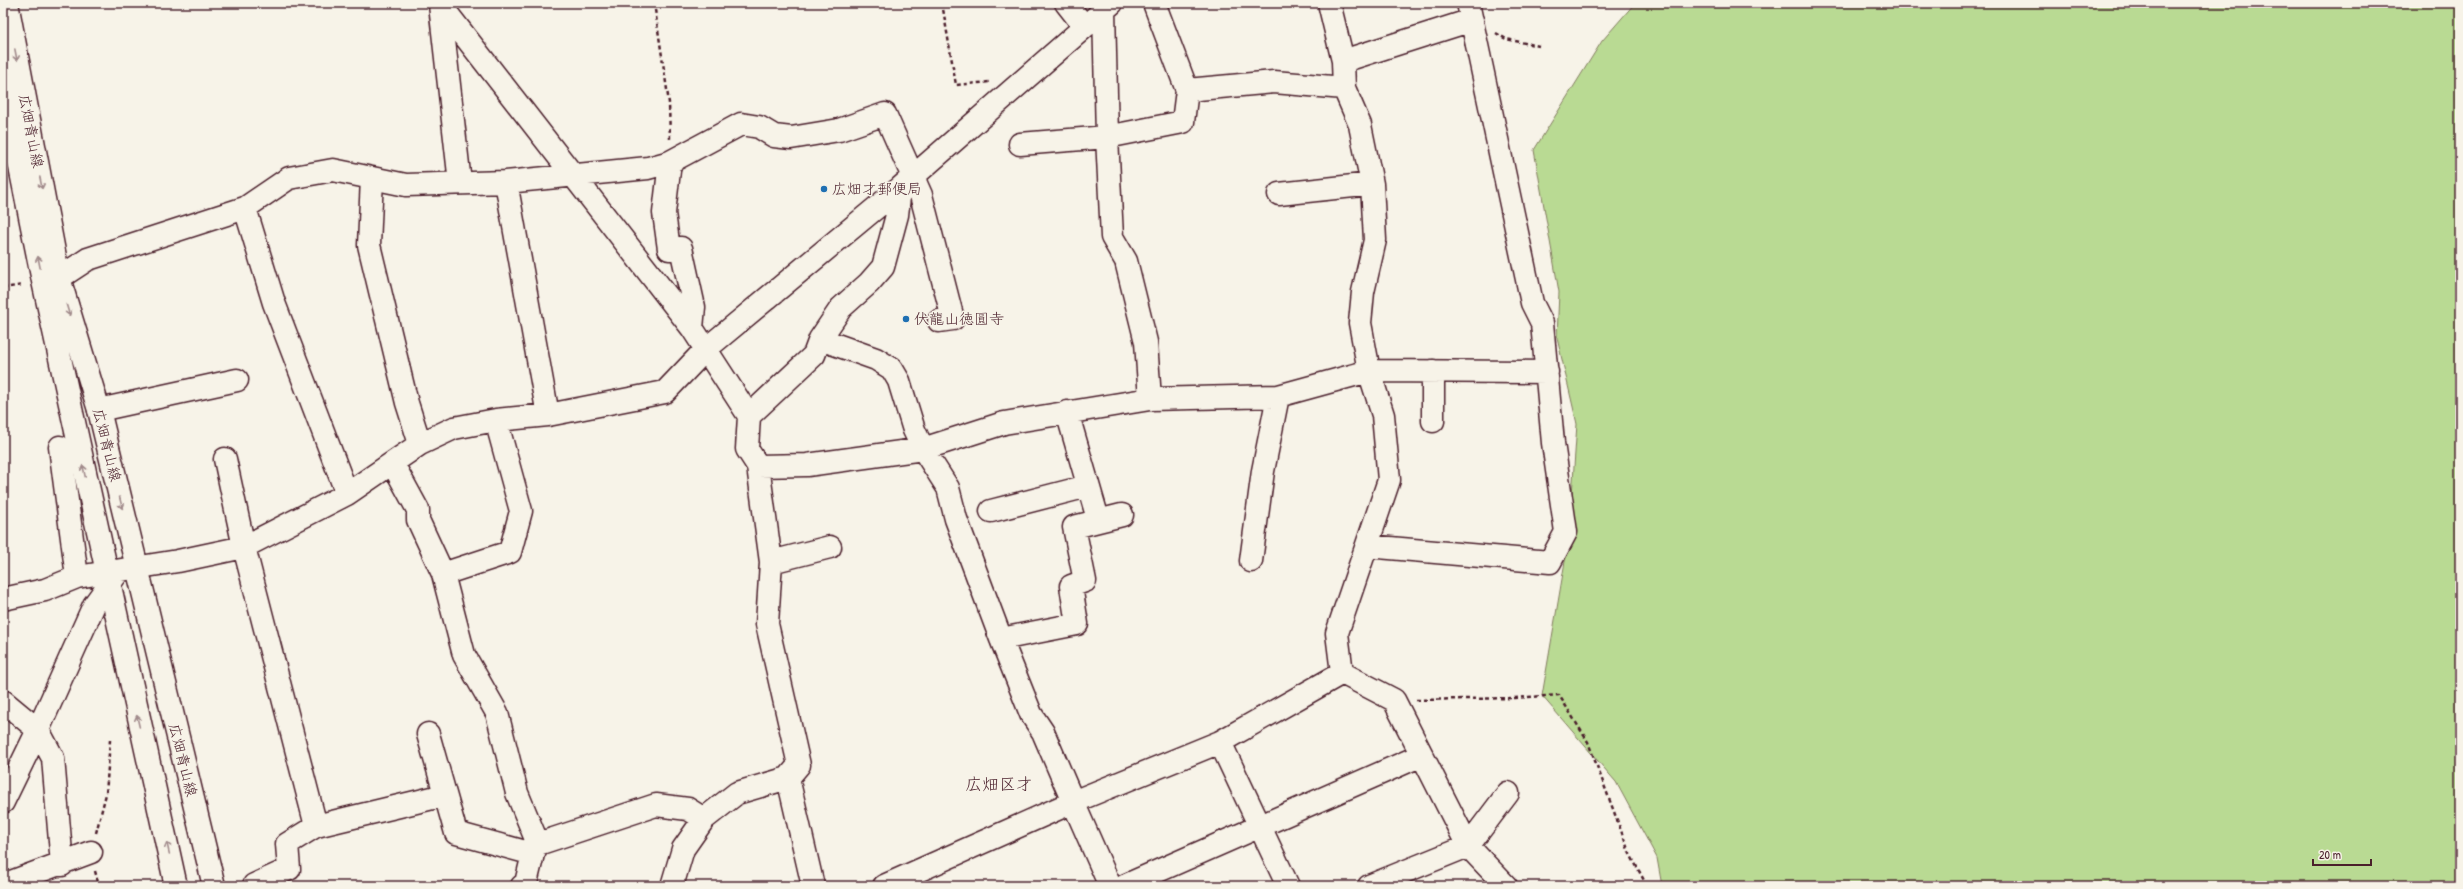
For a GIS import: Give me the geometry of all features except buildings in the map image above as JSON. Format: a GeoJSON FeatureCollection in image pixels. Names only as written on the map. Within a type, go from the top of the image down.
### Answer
{"type":"FeatureCollection","features":[{"type":"Feature","properties":{"kind":"street","name":"広畑青山線"},"geometry":{"type":"LineString","coordinates":[[7,3],[59,278],[99,410],[128,570],[214,886]]}},
{"type":"Feature","properties":{"kind":"street"},"geometry":{"type":"LineString","coordinates":[[1066,3],[1084,26]]}},
{"type":"Feature","properties":{"kind":"street"},"geometry":{"type":"LineString","coordinates":[[1020,144],[1107,137],[1183,122],[1187,90],[1154,3]]}},
{"type":"Feature","properties":{"kind":"street"},"geometry":{"type":"LineString","coordinates":[[1329,3],[1343,61],[1344,88],[1360,125],[1372,184],[1375,240],[1363,292],[1360,323],[1369,371],[1383,415],[1389,480],[1337,633],[1342,673]]}},
{"type":"Feature","properties":{"kind":"street"},"geometry":{"type":"LineString","coordinates":[[439,4],[571,175],[692,328],[749,416],[747,449],[758,466],[771,562],[767,624],[799,765],[788,778],[737,793],[704,819],[683,849],[672,886]]}},
{"type":"Feature","properties":{"kind":"street"},"geometry":{"type":"LineString","coordinates":[[439,4],[460,183]]}},
{"type":"Feature","properties":{"kind":"street"},"geometry":{"type":"LineString","coordinates":[[3,599],[45,590],[77,577],[128,570],[244,547],[347,494],[393,464],[420,444],[454,428],[496,420],[548,415],[665,392],[706,349],[906,182],[1084,26],[1108,7]]}},
{"type":"Feature","properties":{"kind":"street"},"geometry":{"type":"LineString","coordinates":[[1108,7],[1107,137],[1112,237],[1126,261],[1144,334],[1150,399]]}},
{"type":"Feature","properties":{"kind":"street"},"geometry":{"type":"LineString","coordinates":[[1343,61],[1476,17],[1532,303],[1542,323],[1553,442],[1566,532],[1550,562],[1367,546]]}},
{"type":"Feature","properties":{"kind":"street"},"geometry":{"type":"LineString","coordinates":[[1187,90],[1274,82],[1344,88]]}},
{"type":"Feature","properties":{"kind":"street","name":"広畑青山線"},"geometry":{"type":"LineString","coordinates":[[3,83],[46,297],[176,886]]}},
{"type":"Feature","properties":{"kind":"street"},"geometry":{"type":"LineString","coordinates":[[59,278],[88,259],[246,208],[289,178],[333,170],[406,185],[506,182],[648,168],[670,162],[741,124],[759,127],[774,136],[791,138],[839,130],[886,114],[906,182],[883,267],[869,283],[841,308],[820,339],[814,355],[749,416]]}},
{"type":"Feature","properties":{"kind":"street"},"geometry":{"type":"LineString","coordinates":[[670,162],[664,213],[669,249],[681,248],[694,307],[692,328]]}},
{"type":"Feature","properties":{"kind":"street"},"geometry":{"type":"LineString","coordinates":[[372,178],[369,245],[407,403],[420,444]]}},
{"type":"Feature","properties":{"kind":"street"},"geometry":{"type":"LineString","coordinates":[[506,182],[548,415]]}},
{"type":"Feature","properties":{"kind":"street"},"geometry":{"type":"LineString","coordinates":[[906,182],[921,195],[953,319],[939,321]]}},
{"type":"Feature","properties":{"kind":"street"},"geometry":{"type":"LineString","coordinates":[[1279,194],[1372,184]]}},
{"type":"Feature","properties":{"kind":"street"},"geometry":{"type":"LineString","coordinates":[[246,208],[274,302],[347,494]]}},
{"type":"Feature","properties":{"kind":"street"},"geometry":{"type":"LineString","coordinates":[[820,339],[876,359],[892,369],[899,381],[914,430],[923,449],[948,488],[956,519],[1031,714],[1042,732],[1110,886]]}},
{"type":"Feature","properties":{"kind":"street"},"geometry":{"type":"LineString","coordinates":[[758,466],[807,465],[923,449],[1004,423],[1150,399],[1278,396],[1369,371],[1547,372]]}},
{"type":"Feature","properties":{"kind":"street"},"geometry":{"type":"LineString","coordinates":[[1433,421],[1434,371]]}},
{"type":"Feature","properties":{"kind":"street"},"geometry":{"type":"LineString","coordinates":[[99,410],[238,380]]}},
{"type":"Feature","properties":{"kind":"street"},"geometry":{"type":"LineString","coordinates":[[1251,561],[1263,471],[1278,396]]}},
{"type":"Feature","properties":{"kind":"street"},"geometry":{"type":"LineString","coordinates":[[1067,412],[1098,519]]}},
{"type":"Feature","properties":{"kind":"street"},"geometry":{"type":"LineString","coordinates":[[442,574],[510,552],[521,511],[496,420]]}},
{"type":"Feature","properties":{"kind":"street"},"geometry":{"type":"LineString","coordinates":[[60,447],[77,577]]}},
{"type":"Feature","properties":{"kind":"street"},"geometry":{"type":"LineString","coordinates":[[225,459],[244,547],[316,826]]}},
{"type":"Feature","properties":{"kind":"street"},"geometry":{"type":"LineString","coordinates":[[393,464],[418,510],[418,520],[442,574],[464,655],[497,713],[517,793],[536,849],[525,885]]}},
{"type":"Feature","properties":{"kind":"street"},"geometry":{"type":"LineString","coordinates":[[991,511],[1088,486]]}},
{"type":"Feature","properties":{"kind":"street"},"geometry":{"type":"LineString","coordinates":[[1001,639],[1077,624],[1071,586],[1085,581],[1074,527],[1098,519],[1122,515]]}},
{"type":"Feature","properties":{"kind":"street"},"geometry":{"type":"LineString","coordinates":[[771,562],[830,547]]}},
{"type":"Feature","properties":{"kind":"street"},"geometry":{"type":"LineString","coordinates":[[3,800],[38,730],[94,604],[128,570]]}},
{"type":"Feature","properties":{"kind":"street"},"geometry":{"type":"LineString","coordinates":[[1342,673],[1394,700],[1468,846],[1506,886]]}},
{"type":"Feature","properties":{"kind":"street"},"geometry":{"type":"LineString","coordinates":[[884,886],[1073,802],[1220,742],[1342,673]]}},
{"type":"Feature","properties":{"kind":"street"},"geometry":{"type":"LineString","coordinates":[[3,701],[38,730],[53,758],[62,864]]}},
{"type":"Feature","properties":{"kind":"street"},"geometry":{"type":"LineString","coordinates":[[428,734],[456,833],[536,849],[656,805],[688,809],[704,819]]}},
{"type":"Feature","properties":{"kind":"street"},"geometry":{"type":"LineString","coordinates":[[1220,742],[1288,886]]}},
{"type":"Feature","properties":{"kind":"street"},"geometry":{"type":"LineString","coordinates":[[1124,886],[1422,755]]}},
{"type":"Feature","properties":{"kind":"street"},"geometry":{"type":"LineString","coordinates":[[788,778],[814,886]]}},
{"type":"Feature","properties":{"kind":"street"},"geometry":{"type":"LineString","coordinates":[[1369,886],[1468,846],[1508,793]]}},
{"type":"Feature","properties":{"kind":"street"},"geometry":{"type":"LineString","coordinates":[[254,885],[289,869],[287,844],[316,826],[445,795]]}},
{"type":"Feature","properties":{"kind":"street"},"geometry":{"type":"LineString","coordinates":[[3,885],[62,864],[90,852]]}},
{"type":"Feature","properties":{"kind":"path"},"geometry":{"type":"LineString","coordinates":[[654,3],[669,103],[670,162]]}},
{"type":"Feature","properties":{"kind":"path"},"geometry":{"type":"LineString","coordinates":[[942,3],[956,85],[996,82]]}},
{"type":"Feature","properties":{"kind":"path"},"geometry":{"type":"LineString","coordinates":[[1476,17],[1506,39],[1539,46]]}},
{"type":"Feature","properties":{"kind":"path"},"geometry":{"type":"LineString","coordinates":[[1394,700],[1515,698],[1559,695],[1588,742],[1629,852],[1647,886]]}},
{"type":"Feature","properties":{"kind":"path"},"geometry":{"type":"LineString","coordinates":[[99,886],[90,852],[106,794],[110,740]]}},
{"type":"Feature","properties":{"kind":"green space"},"geometry":{"type":"Polygon","coordinates":[[[1635,3],[2460,3],[2460,886],[1662,886],[1657,858],[1616,782],[1542,696],[1569,538],[1577,424],[1557,338],[1559,292],[1534,150],[1602,41],[1635,3]]]}},
{"type":"Feature","properties":{"kind":"place","name":"広畑才郵便局"},"geometry":{"type":"Point","coordinates":[824,189]}},
{"type":"Feature","properties":{"kind":"place","name":"伏龍山徳圓寺"},"geometry":{"type":"Point","coordinates":[906,319]}},
{"type":"Feature","properties":{"kind":"district","name":"広畑区才"},"geometry":{"type":"Point","coordinates":[999,784]}}]}
